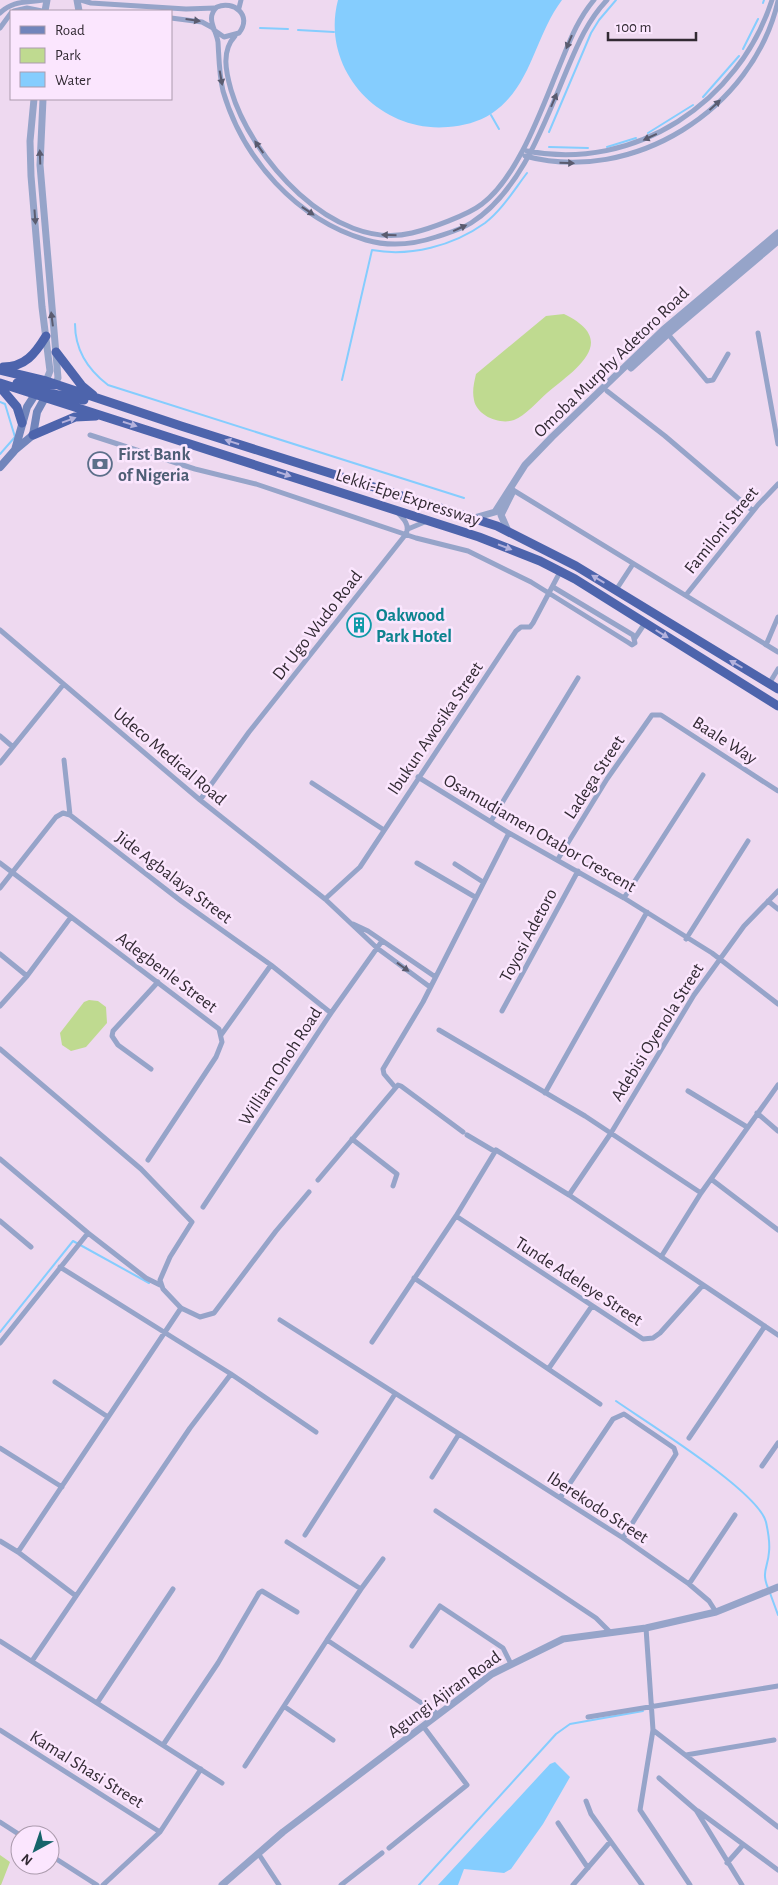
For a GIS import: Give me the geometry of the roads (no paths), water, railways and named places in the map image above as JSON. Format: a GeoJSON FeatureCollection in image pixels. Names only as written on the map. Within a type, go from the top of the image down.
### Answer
{"type":"FeatureCollection","features":[{"type":"Feature","properties":{"kind":"highway"},"geometry":{"type":"LineString","coordinates":[[0,368],[17,366],[25,362],[33,356],[46,336]]}},
{"type":"Feature","properties":{"kind":"highway"},"geometry":{"type":"LineString","coordinates":[[56,352],[82,386],[100,399]]}},
{"type":"Feature","properties":{"kind":"highway","name":"Lekki-Epe Expressway"},"geometry":{"type":"LineString","coordinates":[[0,368],[42,390],[107,416],[506,547],[560,572],[778,706]]}},
{"type":"Feature","properties":{"kind":"highway"},"geometry":{"type":"LineString","coordinates":[[0,378],[79,398],[163,426],[181,426]]}},
{"type":"Feature","properties":{"kind":"highway"},"geometry":{"type":"LineString","coordinates":[[42,390],[55,384]]}},
{"type":"Feature","properties":{"kind":"highway","name":"Lekki-Epe Expressway"},"geometry":{"type":"LineString","coordinates":[[55,384],[181,426],[474,518],[508,531],[541,547],[616,590],[778,689]]}},
{"type":"Feature","properties":{"kind":"highway"},"geometry":{"type":"LineString","coordinates":[[0,385],[16,407],[22,423]]}},
{"type":"Feature","properties":{"kind":"highway","name":"Lekki-Epe Expressway"},"geometry":{"type":"LineString","coordinates":[[0,385],[42,390]]}},
{"type":"Feature","properties":{"kind":"highway"},"geometry":{"type":"LineString","coordinates":[[33,435],[75,417],[107,416]]}},
{"type":"Feature","properties":{"kind":"highway"},"geometry":{"type":"LineString","coordinates":[[756,692],[778,701]]}},
{"type":"Feature","properties":{"kind":"main road"},"geometry":{"type":"LineString","coordinates":[[14,450],[27,407],[42,390]]}},
{"type":"Feature","properties":{"kind":"main road"},"geometry":{"type":"LineString","coordinates":[[0,467],[14,450],[33,435],[42,390]]}},
{"type":"Feature","properties":{"kind":"street"},"geometry":{"type":"LineString","coordinates":[[0,13],[4,8],[20,1],[43,0]]}},
{"type":"Feature","properties":{"kind":"street"},"geometry":{"type":"LineString","coordinates":[[81,0],[91,3],[164,8],[215,8],[224,2],[234,4],[239,8],[245,22],[243,28],[230,42],[226,52],[226,74],[237,107],[256,144],[287,183],[315,206],[366,232],[385,236],[412,233],[476,208],[490,196],[521,152],[575,29],[594,0]]}},
{"type":"Feature","properties":{"kind":"street"},"geometry":{"type":"LineString","coordinates":[[239,8],[241,0]]}},
{"type":"Feature","properties":{"kind":"street"},"geometry":{"type":"LineString","coordinates":[[215,8],[211,19],[223,89],[234,121],[262,169],[306,210],[338,229],[377,243],[403,245],[425,241],[459,229],[479,217],[496,201],[528,154],[583,33],[607,0]]}},
{"type":"Feature","properties":{"kind":"street"},"geometry":{"type":"LineString","coordinates":[[528,154],[557,156],[600,153],[643,140],[683,119],[710,98],[739,66],[766,17],[772,0]]}},
{"type":"Feature","properties":{"kind":"street"},"geometry":{"type":"LineString","coordinates":[[521,152],[556,163],[578,163],[613,159],[660,143],[682,131],[720,101],[745,71],[761,44],[778,1]]}},
{"type":"Feature","properties":{"kind":"street"},"geometry":{"type":"LineString","coordinates":[[20,10],[27,8],[38,10]]}},
{"type":"Feature","properties":{"kind":"street"},"geometry":{"type":"LineString","coordinates":[[0,28],[10,15]]}},
{"type":"Feature","properties":{"kind":"street"},"geometry":{"type":"LineString","coordinates":[[172,18],[202,22],[224,37],[236,35]]}},
{"type":"Feature","properties":{"kind":"street"},"geometry":{"type":"LineString","coordinates":[[34,100],[30,141],[31,167],[42,306],[50,371],[42,390]]}},
{"type":"Feature","properties":{"kind":"street"},"geometry":{"type":"LineString","coordinates":[[43,100],[40,165],[58,378],[55,384]]}},
{"type":"Feature","properties":{"kind":"street","name":"Omoba Murphy Adetoro Road"},"geometry":{"type":"LineString","coordinates":[[474,518],[495,512],[525,465],[552,437],[663,330],[778,233]]}},
{"type":"Feature","properties":{"kind":"street","name":"Omoba Murphy Adetoro Road"},"geometry":{"type":"LineString","coordinates":[[508,531],[501,515],[513,490],[529,466],[668,334],[778,241]]}},
{"type":"Feature","properties":{"kind":"street"},"geometry":{"type":"LineString","coordinates":[[758,333],[775,413],[778,444]]}},
{"type":"Feature","properties":{"kind":"street"},"geometry":{"type":"LineString","coordinates":[[668,334],[707,381],[713,380],[728,354]]}},
{"type":"Feature","properties":{"kind":"street"},"geometry":{"type":"LineString","coordinates":[[607,391],[672,442],[753,511]]}},
{"type":"Feature","properties":{"kind":"street"},"geometry":{"type":"LineString","coordinates":[[90,435],[195,469],[256,484],[468,551],[550,593],[632,645],[645,623]]}},
{"type":"Feature","properties":{"kind":"street","name":"Familoni Street"},"geometry":{"type":"LineString","coordinates":[[686,595],[753,511],[778,484]]}},
{"type":"Feature","properties":{"kind":"street"},"geometry":{"type":"LineString","coordinates":[[513,490],[778,652]]}},
{"type":"Feature","properties":{"kind":"street"},"geometry":{"type":"LineString","coordinates":[[396,511],[405,520],[407,532]]}},
{"type":"Feature","properties":{"kind":"street"},"geometry":{"type":"LineString","coordinates":[[407,532],[427,521]]}},
{"type":"Feature","properties":{"kind":"street","name":"Dr Ugo Wudo Road"},"geometry":{"type":"LineString","coordinates":[[200,800],[249,732],[407,532]]}},
{"type":"Feature","properties":{"kind":"street"},"geometry":{"type":"LineString","coordinates":[[616,590],[633,564]]}},
{"type":"Feature","properties":{"kind":"street","name":"Ibukun Awosika Street"},"geometry":{"type":"LineString","coordinates":[[325,900],[356,873],[516,631],[522,627],[530,627],[533,624],[560,572]]}},
{"type":"Feature","properties":{"kind":"street"},"geometry":{"type":"LineString","coordinates":[[553,587],[635,638]]}},
{"type":"Feature","properties":{"kind":"street"},"geometry":{"type":"LineString","coordinates":[[766,645],[778,617]]}},
{"type":"Feature","properties":{"kind":"street","name":"Udeco Medical Road"},"geometry":{"type":"LineString","coordinates":[[0,630],[200,800],[353,924]]}},
{"type":"Feature","properties":{"kind":"street"},"geometry":{"type":"LineString","coordinates":[[769,684],[778,669]]}},
{"type":"Feature","properties":{"kind":"street"},"geometry":{"type":"LineString","coordinates":[[490,821],[578,678]]}},
{"type":"Feature","properties":{"kind":"street"},"geometry":{"type":"LineString","coordinates":[[0,763],[63,685]]}},
{"type":"Feature","properties":{"kind":"street","name":"Baale Way"},"geometry":{"type":"LineString","coordinates":[[657,714],[778,791]]}},
{"type":"Feature","properties":{"kind":"street","name":"Ladega Street"},"geometry":{"type":"LineString","coordinates":[[558,859],[648,718],[657,714]]}},
{"type":"Feature","properties":{"kind":"street"},"geometry":{"type":"LineString","coordinates":[[0,736],[13,747]]}},
{"type":"Feature","properties":{"kind":"street"},"geometry":{"type":"LineString","coordinates":[[0,888],[13,874],[56,816],[63,813],[70,816],[64,760]]}},
{"type":"Feature","properties":{"kind":"street"},"geometry":{"type":"LineString","coordinates":[[624,898],[703,775]]}},
{"type":"Feature","properties":{"kind":"street","name":"Osamudiamen Otabor Crescent"},"geometry":{"type":"LineString","coordinates":[[418,777],[509,833],[558,859],[647,912],[720,959],[778,1004]]}},
{"type":"Feature","properties":{"kind":"street"},"geometry":{"type":"LineString","coordinates":[[312,783],[384,830]]}},
{"type":"Feature","properties":{"kind":"street","name":"Jide Agbalaya Street"},"geometry":{"type":"LineString","coordinates":[[70,816],[181,901],[271,965],[331,1012]]}},
{"type":"Feature","properties":{"kind":"street"},"geometry":{"type":"LineString","coordinates":[[395,1087],[384,1074],[383,1069],[430,986],[509,833]]}},
{"type":"Feature","properties":{"kind":"street"},"geometry":{"type":"LineString","coordinates":[[686,938],[748,840]]}},
{"type":"Feature","properties":{"kind":"street","name":"Adegbenle Street"},"geometry":{"type":"LineString","coordinates":[[0,863],[214,1025],[221,1035],[222,1042],[216,1057],[148,1160]]}},
{"type":"Feature","properties":{"kind":"street"},"geometry":{"type":"LineString","coordinates":[[417,863],[475,897]]}},
{"type":"Feature","properties":{"kind":"street"},"geometry":{"type":"LineString","coordinates":[[455,864],[483,882]]}},
{"type":"Feature","properties":{"kind":"street","name":"Toyosi Adetoro"},"geometry":{"type":"LineString","coordinates":[[502,1011],[578,871]]}},
{"type":"Feature","properties":{"kind":"street","name":"Adebisi Oyenola Street"},"geometry":{"type":"LineString","coordinates":[[569,1195],[611,1133],[694,995],[744,926],[778,891]]}},
{"type":"Feature","properties":{"kind":"street"},"geometry":{"type":"LineString","coordinates":[[768,901],[778,909]]}},
{"type":"Feature","properties":{"kind":"street","name":"Osamudiamen Otabor Crescent"},"geometry":{"type":"LineString","coordinates":[[545,1093],[647,912]]}},
{"type":"Feature","properties":{"kind":"street"},"geometry":{"type":"LineString","coordinates":[[0,1006],[27,976],[71,917]]}},
{"type":"Feature","properties":{"kind":"street"},"geometry":{"type":"LineString","coordinates":[[353,924],[434,976]]}},
{"type":"Feature","properties":{"kind":"street"},"geometry":{"type":"LineString","coordinates":[[353,924],[377,948],[430,986]]}},
{"type":"Feature","properties":{"kind":"street","name":"William Onoh Road"},"geometry":{"type":"LineString","coordinates":[[203,1207],[331,1012],[382,941]]}},
{"type":"Feature","properties":{"kind":"street"},"geometry":{"type":"LineString","coordinates":[[0,954],[27,976]]}},
{"type":"Feature","properties":{"kind":"street"},"geometry":{"type":"LineString","coordinates":[[221,1035],[271,965]]}},
{"type":"Feature","properties":{"kind":"street"},"geometry":{"type":"LineString","coordinates":[[152,1068],[118,1045],[112,1036],[112,1031],[158,982]]}},
{"type":"Feature","properties":{"kind":"street"},"geometry":{"type":"LineString","coordinates":[[439,1030],[611,1133],[701,1194]]}},
{"type":"Feature","properties":{"kind":"street"},"geometry":{"type":"LineString","coordinates":[[0,1050],[141,1169],[192,1222],[170,1257],[160,1284]]}},
{"type":"Feature","properties":{"kind":"street"},"geometry":{"type":"LineString","coordinates":[[661,1257],[711,1179],[778,1085]]}},
{"type":"Feature","properties":{"kind":"street"},"geometry":{"type":"LineString","coordinates":[[318,1180],[395,1087],[402,1086],[465,1134],[494,1151],[498,1151],[569,1195],[778,1335]]}},
{"type":"Feature","properties":{"kind":"street"},"geometry":{"type":"LineString","coordinates":[[688,1091],[747,1127]]}},
{"type":"Feature","properties":{"kind":"street"},"geometry":{"type":"LineString","coordinates":[[757,1113],[778,1131]]}},
{"type":"Feature","properties":{"kind":"street"},"geometry":{"type":"LineString","coordinates":[[352,1138],[397,1174],[392,1186]]}},
{"type":"Feature","properties":{"kind":"street"},"geometry":{"type":"LineString","coordinates":[[372,1342],[456,1216],[494,1151]]}},
{"type":"Feature","properties":{"kind":"street"},"geometry":{"type":"LineString","coordinates":[[0,1159],[88,1233],[146,1278],[160,1284],[182,1308],[200,1317],[214,1313],[276,1231],[309,1192]]}},
{"type":"Feature","properties":{"kind":"street"},"geometry":{"type":"LineString","coordinates":[[711,1179],[778,1230]]}},
{"type":"Feature","properties":{"kind":"street","name":"Tunde Adeleye Street"},"geometry":{"type":"LineString","coordinates":[[456,1216],[643,1339],[653,1338],[703,1286]]}},
{"type":"Feature","properties":{"kind":"street"},"geometry":{"type":"LineString","coordinates":[[0,1221],[31,1247]]}},
{"type":"Feature","properties":{"kind":"street"},"geometry":{"type":"LineString","coordinates":[[0,1342],[88,1233]]}},
{"type":"Feature","properties":{"kind":"street"},"geometry":{"type":"LineString","coordinates":[[60,1268],[231,1374],[316,1432]]}},
{"type":"Feature","properties":{"kind":"street"},"geometry":{"type":"LineString","coordinates":[[414,1278],[600,1404]]}},
{"type":"Feature","properties":{"kind":"street"},"geometry":{"type":"LineString","coordinates":[[549,1368],[592,1306]]}},
{"type":"Feature","properties":{"kind":"street"},"geometry":{"type":"LineString","coordinates":[[18,1552],[163,1333],[182,1308]]}},
{"type":"Feature","properties":{"kind":"street","name":"Iberekodo Street"},"geometry":{"type":"LineString","coordinates":[[280,1320],[623,1538],[689,1584],[709,1601],[716,1612]]}},
{"type":"Feature","properties":{"kind":"street"},"geometry":{"type":"LineString","coordinates":[[688,1438],[765,1326]]}},
{"type":"Feature","properties":{"kind":"street"},"geometry":{"type":"LineString","coordinates":[[32,1661],[190,1428],[231,1374]]}},
{"type":"Feature","properties":{"kind":"street"},"geometry":{"type":"LineString","coordinates":[[55,1382],[108,1417]]}},
{"type":"Feature","properties":{"kind":"street"},"geometry":{"type":"LineString","coordinates":[[306,1535],[395,1394]]}},
{"type":"Feature","properties":{"kind":"street"},"geometry":{"type":"LineString","coordinates":[[560,1498],[613,1418],[624,1414],[674,1448],[676,1454],[623,1538]]}},
{"type":"Feature","properties":{"kind":"street"},"geometry":{"type":"LineString","coordinates":[[432,1477],[459,1434]]}},
{"type":"Feature","properties":{"kind":"street"},"geometry":{"type":"LineString","coordinates":[[762,1466],[778,1443]]}},
{"type":"Feature","properties":{"kind":"street"},"geometry":{"type":"LineString","coordinates":[[0,1448],[62,1487]]}},
{"type":"Feature","properties":{"kind":"street"},"geometry":{"type":"LineString","coordinates":[[436,1511],[596,1618],[609,1631]]}},
{"type":"Feature","properties":{"kind":"street"},"geometry":{"type":"LineString","coordinates":[[689,1584],[735,1515]]}},
{"type":"Feature","properties":{"kind":"street"},"geometry":{"type":"LineString","coordinates":[[0,1541],[18,1552],[76,1596]]}},
{"type":"Feature","properties":{"kind":"street"},"geometry":{"type":"LineString","coordinates":[[287,1542],[361,1589]]}},
{"type":"Feature","properties":{"kind":"street"},"geometry":{"type":"LineString","coordinates":[[245,1766],[383,1558]]}},
{"type":"Feature","properties":{"kind":"street","name":"Agungi Ajiran Road"},"geometry":{"type":"LineString","coordinates":[[222,1885],[283,1832],[492,1674],[563,1639],[609,1631],[646,1628],[716,1612],[775,1588]]}},
{"type":"Feature","properties":{"kind":"street"},"geometry":{"type":"LineString","coordinates":[[97,1703],[173,1590]]}},
{"type":"Feature","properties":{"kind":"street"},"geometry":{"type":"LineString","coordinates":[[163,1745],[218,1663],[259,1593],[262,1591],[297,1612]]}},
{"type":"Feature","properties":{"kind":"street"},"geometry":{"type":"LineString","coordinates":[[412,1646],[440,1606],[503,1648],[511,1664]]}},
{"type":"Feature","properties":{"kind":"street"},"geometry":{"type":"LineString","coordinates":[[646,1628],[654,1730],[640,1810],[690,1885]]}},
{"type":"Feature","properties":{"kind":"street"},"geometry":{"type":"LineString","coordinates":[[327,1640],[438,1714]]}},
{"type":"Feature","properties":{"kind":"street"},"geometry":{"type":"LineString","coordinates":[[0,1641],[222,1783]]}},
{"type":"Feature","properties":{"kind":"street"},"geometry":{"type":"LineString","coordinates":[[588,1717],[651,1705],[778,1686]]}},
{"type":"Feature","properties":{"kind":"street"},"geometry":{"type":"LineString","coordinates":[[285,1707],[332,1740]]}},
{"type":"Feature","properties":{"kind":"street"},"geometry":{"type":"LineString","coordinates":[[389,1848],[467,1785],[424,1726]]}},
{"type":"Feature","properties":{"kind":"street","name":"Kamal Shasi Street"},"geometry":{"type":"LineString","coordinates":[[0,1730],[160,1832]]}},
{"type":"Feature","properties":{"kind":"street"},"geometry":{"type":"LineString","coordinates":[[654,1730],[778,1827]]}},
{"type":"Feature","properties":{"kind":"street"},"geometry":{"type":"LineString","coordinates":[[686,1755],[774,1740]]}},
{"type":"Feature","properties":{"kind":"street"},"geometry":{"type":"LineString","coordinates":[[103,1885],[160,1832],[201,1769]]}},
{"type":"Feature","properties":{"kind":"street"},"geometry":{"type":"LineString","coordinates":[[659,1778],[696,1810],[778,1870]]}},
{"type":"Feature","properties":{"kind":"street"},"geometry":{"type":"LineString","coordinates":[[586,1801],[591,1814],[642,1885]]}},
{"type":"Feature","properties":{"kind":"street"},"geometry":{"type":"LineString","coordinates":[[696,1810],[742,1885]]}},
{"type":"Feature","properties":{"kind":"street"},"geometry":{"type":"LineString","coordinates":[[558,1823],[588,1868]]}},
{"type":"Feature","properties":{"kind":"street"},"geometry":{"type":"LineString","coordinates":[[573,1885],[610,1842]]}},
{"type":"Feature","properties":{"kind":"street"},"geometry":{"type":"LineString","coordinates":[[727,1863],[743,1845]]}},
{"type":"Feature","properties":{"kind":"street"},"geometry":{"type":"LineString","coordinates":[[258,1853],[278,1885]]}},
{"type":"Feature","properties":{"kind":"street"},"geometry":{"type":"LineString","coordinates":[[341,1885],[382,1853]]}},
{"type":"Feature","properties":{"kind":"street"},"geometry":{"type":"LineString","coordinates":[[60,1861],[97,1885]]}},
{"type":"Feature","properties":{"kind":"water"},"geometry":{"type":"Polygon","coordinates":[[[338,0],[562,0],[545,30],[524,76],[505,103],[481,119],[465,125],[448,127],[422,126],[399,119],[378,107],[360,91],[346,72],[338,49],[335,25],[338,0]]]}},
{"type":"Feature","properties":{"kind":"water"},"geometry":{"type":"Polygon","coordinates":[[[555,1762],[570,1777],[543,1824],[511,1869],[504,1873],[464,1869],[458,1885],[438,1885],[550,1764],[555,1762]]]}},
{"type":"Feature","properties":{"kind":"waterway"},"geometry":{"type":"LineString","coordinates":[[549,132],[591,33],[616,0]]}},
{"type":"Feature","properties":{"kind":"waterway"},"geometry":{"type":"LineString","coordinates":[[743,49],[758,19]]}},
{"type":"Feature","properties":{"kind":"waterway"},"geometry":{"type":"LineString","coordinates":[[260,28],[288,29]]}},
{"type":"Feature","properties":{"kind":"waterway"},"geometry":{"type":"LineString","coordinates":[[298,30],[334,32]]}},
{"type":"Feature","properties":{"kind":"waterway"},"geometry":{"type":"LineString","coordinates":[[703,97],[739,56]]}},
{"type":"Feature","properties":{"kind":"waterway"},"geometry":{"type":"LineString","coordinates":[[648,133],[693,105]]}},
{"type":"Feature","properties":{"kind":"waterway"},"geometry":{"type":"LineString","coordinates":[[491,115],[499,129]]}},
{"type":"Feature","properties":{"kind":"waterway"},"geometry":{"type":"LineString","coordinates":[[607,147],[636,138]]}},
{"type":"Feature","properties":{"kind":"waterway"},"geometry":{"type":"LineString","coordinates":[[549,147],[588,148]]}},
{"type":"Feature","properties":{"kind":"waterway"},"geometry":{"type":"LineString","coordinates":[[342,380],[372,250],[386,252],[416,251],[459,238],[491,218],[508,200],[527,173]]}},
{"type":"Feature","properties":{"kind":"waterway"},"geometry":{"type":"LineString","coordinates":[[75,324],[77,342],[88,366],[108,385],[464,498]]}},
{"type":"Feature","properties":{"kind":"waterway"},"geometry":{"type":"LineString","coordinates":[[0,402],[5,404],[15,437],[0,454]]}},
{"type":"Feature","properties":{"kind":"waterway"},"geometry":{"type":"LineString","coordinates":[[0,1332],[73,1241],[149,1283]]}},
{"type":"Feature","properties":{"kind":"waterway"},"geometry":{"type":"LineString","coordinates":[[616,1401],[675,1440],[723,1476],[758,1509],[766,1522],[769,1537],[769,1552],[765,1573],[768,1588]]}},
{"type":"Feature","properties":{"kind":"waterway"},"geometry":{"type":"LineString","coordinates":[[770,1593],[778,1615]]}},
{"type":"Feature","properties":{"kind":"waterway"},"geometry":{"type":"LineString","coordinates":[[419,1885],[556,1734],[570,1724],[643,1711]]}},
{"type":"Feature","properties":{"kind":"place","name":"First Bank of Nigeria"},"geometry":{"type":"Point","coordinates":[100,464]}},
{"type":"Feature","properties":{"kind":"place","name":"Oakwood Park Hotel"},"geometry":{"type":"Point","coordinates":[359,625]}}]}
